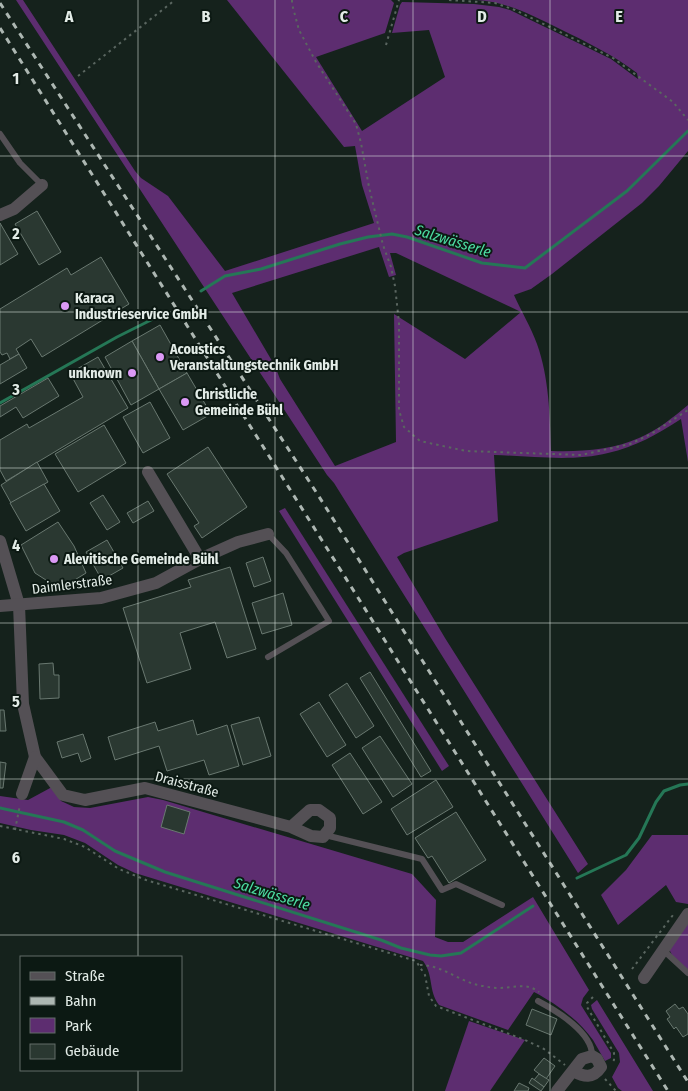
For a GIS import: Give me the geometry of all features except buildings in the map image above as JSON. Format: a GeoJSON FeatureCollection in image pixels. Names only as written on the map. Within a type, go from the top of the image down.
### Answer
{"type":"FeatureCollection","features":[{"type":"Feature","properties":{"kind":"street"},"geometry":{"type":"LineString","coordinates":[[0,216],[14,209],[42,185]]}},
{"type":"Feature","properties":{"kind":"street"},"geometry":{"type":"LineString","coordinates":[[148,472],[200,559]]}},
{"type":"Feature","properties":{"kind":"street","name":"Daimlerstraße"},"geometry":{"type":"LineString","coordinates":[[0,606],[101,598],[156,583],[200,559],[238,542],[268,534]]}},
{"type":"Feature","properties":{"kind":"street","name":"Draisstraße"},"geometry":{"type":"LineString","coordinates":[[0,541],[20,605],[23,704],[35,757],[63,795],[86,800],[145,788],[290,828],[312,836],[323,837],[325,835]]}},
{"type":"Feature","properties":{"kind":"street"},"geometry":{"type":"LineString","coordinates":[[22,794],[35,757]]}},
{"type":"Feature","properties":{"kind":"street"},"geometry":{"type":"LineString","coordinates":[[290,828],[310,810],[319,810],[330,818],[330,828],[325,835]]}},
{"type":"Feature","properties":{"kind":"street"},"geometry":{"type":"LineString","coordinates":[[644,978],[688,914]]}},
{"type":"Feature","properties":{"kind":"street"},"geometry":{"type":"LineString","coordinates":[[557,1091],[573,1071],[582,1060],[592,1056],[597,1060],[599,1070],[591,1076],[583,1076],[573,1071]]}},
{"type":"Feature","properties":{"kind":"lane"},"geometry":{"type":"LineString","coordinates":[[0,134],[20,162],[42,185]]}},
{"type":"Feature","properties":{"kind":"lane"},"geometry":{"type":"LineString","coordinates":[[268,534],[286,553],[330,621],[268,657]]}},
{"type":"Feature","properties":{"kind":"lane"},"geometry":{"type":"LineString","coordinates":[[325,835],[422,859],[442,890],[456,884],[502,905]]}},
{"type":"Feature","properties":{"kind":"lane"},"geometry":{"type":"LineString","coordinates":[[663,950],[688,973]]}},
{"type":"Feature","properties":{"kind":"lane"},"geometry":{"type":"LineString","coordinates":[[538,1001],[562,1014],[591,1044],[592,1056]]}},
{"type":"Feature","properties":{"kind":"path"},"geometry":{"type":"LineString","coordinates":[[78,76],[175,0]]}},
{"type":"Feature","properties":{"kind":"path"},"geometry":{"type":"LineString","coordinates":[[292,0],[299,30],[316,62],[356,124],[379,229],[391,267],[399,323],[399,410],[404,427],[420,441],[466,451],[581,455],[630,444],[651,434],[688,410]]}},
{"type":"Feature","properties":{"kind":"path"},"geometry":{"type":"LineString","coordinates":[[386,45],[398,0]]}},
{"type":"Feature","properties":{"kind":"path"},"geometry":{"type":"LineString","coordinates":[[449,0],[495,3],[558,30],[613,58],[673,102],[688,120]]}},
{"type":"Feature","properties":{"kind":"path"},"geometry":{"type":"LineString","coordinates":[[684,115],[688,113]]}},
{"type":"Feature","properties":{"kind":"path"},"geometry":{"type":"LineString","coordinates":[[15,828],[22,794]]}},
{"type":"Feature","properties":{"kind":"path"},"geometry":{"type":"LineString","coordinates":[[0,826],[64,839],[84,847],[119,869],[146,880],[416,962],[420,965],[425,975],[429,996],[436,1006],[544,1049],[573,1071]]}},
{"type":"Feature","properties":{"kind":"path"},"geometry":{"type":"LineString","coordinates":[[632,969],[670,917],[676,913],[688,914]]}},
{"type":"Feature","properties":{"kind":"path"},"geometry":{"type":"LineString","coordinates":[[420,965],[428,965],[480,986],[499,988],[522,985],[538,990],[544,998],[546,1005]]}},
{"type":"Feature","properties":{"kind":"path"},"geometry":{"type":"LineString","coordinates":[[593,998],[587,1003],[587,1007],[614,1053],[614,1060],[611,1064],[599,1070],[616,1091]]}},
{"type":"Feature","properties":{"kind":"green space"},"geometry":{"type":"Polygon","coordinates":[[[16,0],[23,0],[135,171],[141,178],[168,196],[225,271],[374,223],[362,185],[355,146],[344,147],[227,0],[391,0],[394,3],[385,33],[316,57],[362,131],[445,77],[429,30],[392,33],[402,2],[474,4],[510,10],[611,59],[638,79],[637,73],[628,66],[570,34],[510,7],[477,0],[688,0],[688,151],[642,203],[552,274],[531,289],[514,295],[535,338],[541,357],[549,410],[551,451],[596,449],[629,442],[658,428],[688,405],[688,462],[681,419],[637,444],[595,456],[551,458],[494,455],[498,521],[397,557],[445,638],[588,864],[578,873],[334,483],[16,0]],[[379,247],[232,293],[275,366],[280,379],[335,466],[396,442],[394,314],[465,359],[521,312],[396,253],[390,253],[396,275],[389,277],[379,247]]]}},
{"type":"Feature","properties":{"kind":"green space"},"geometry":{"type":"Polygon","coordinates":[[[285,508],[449,766],[442,771],[279,511],[285,508]]]}},
{"type":"Feature","properties":{"kind":"green space"},"geometry":{"type":"Polygon","coordinates":[[[52,787],[61,801],[74,807],[90,808],[148,797],[412,874],[436,900],[435,937],[448,942],[463,942],[533,897],[589,990],[583,998],[581,1005],[611,1053],[611,1058],[605,1061],[593,1040],[574,1019],[534,992],[508,1030],[439,1005],[433,994],[429,972],[423,961],[135,873],[118,865],[85,843],[64,835],[0,823],[0,796],[28,800],[52,787]]]}},
{"type":"Feature","properties":{"kind":"green space"},"geometry":{"type":"Polygon","coordinates":[[[652,835],[688,835],[688,904],[676,902],[666,885],[618,925],[601,895],[626,870],[652,835]]]}},
{"type":"Feature","properties":{"kind":"green space"},"geometry":{"type":"Polygon","coordinates":[[[688,919],[688,970],[672,955],[668,947],[688,919]]]}},
{"type":"Feature","properties":{"kind":"green space"},"geometry":{"type":"Polygon","coordinates":[[[597,1000],[653,1091],[622,1091],[618,1088],[612,1077],[620,1062],[619,1053],[592,1009],[591,1005],[597,1000]]]}},
{"type":"Feature","properties":{"kind":"green space"},"geometry":{"type":"Polygon","coordinates":[[[469,1021],[525,1040],[490,1091],[445,1091],[469,1021]]]}},
{"type":"Feature","properties":{"kind":"waterway","name":"Salzwässerle"},"geometry":{"type":"LineString","coordinates":[[201,291],[225,276],[261,269],[340,244],[368,237],[392,234],[407,237],[482,263],[525,268],[627,191],[688,131]]}},
{"type":"Feature","properties":{"kind":"waterway","name":"Salzwässerle"},"geometry":{"type":"LineString","coordinates":[[0,403],[117,337],[161,315]]}},
{"type":"Feature","properties":{"kind":"waterway","name":"Salzwässerle"},"geometry":{"type":"LineString","coordinates":[[577,878],[626,855],[639,838],[656,802],[664,791],[688,784]]}},
{"type":"Feature","properties":{"kind":"waterway","name":"Salzwässerle"},"geometry":{"type":"LineString","coordinates":[[0,808],[64,822],[83,830],[115,851],[165,872],[401,948],[430,955],[441,956],[461,953],[533,906]]}},
{"type":"Feature","properties":{"kind":"railway"},"geometry":{"type":"LineString","coordinates":[[0,3],[318,495],[688,1082]]}},
{"type":"Feature","properties":{"kind":"railway"},"geometry":{"type":"LineString","coordinates":[[0,28],[668,1091]]}},
{"type":"Feature","properties":{"kind":"place","name":"Karaca Industrieservice GmbH"},"geometry":{"type":"Point","coordinates":[65,306]}},
{"type":"Feature","properties":{"kind":"place","name":"Acoustics Veranstaltungstechnik GmbH"},"geometry":{"type":"Point","coordinates":[160,357]}},
{"type":"Feature","properties":{"kind":"place","name":"unknown"},"geometry":{"type":"Point","coordinates":[132,373]}},
{"type":"Feature","properties":{"kind":"place","name":"Christliche Gemeinde Bühl"},"geometry":{"type":"Point","coordinates":[185,402]}},
{"type":"Feature","properties":{"kind":"place","name":"Alevitische Gemeinde Bühl"},"geometry":{"type":"Point","coordinates":[54,559]}}]}
